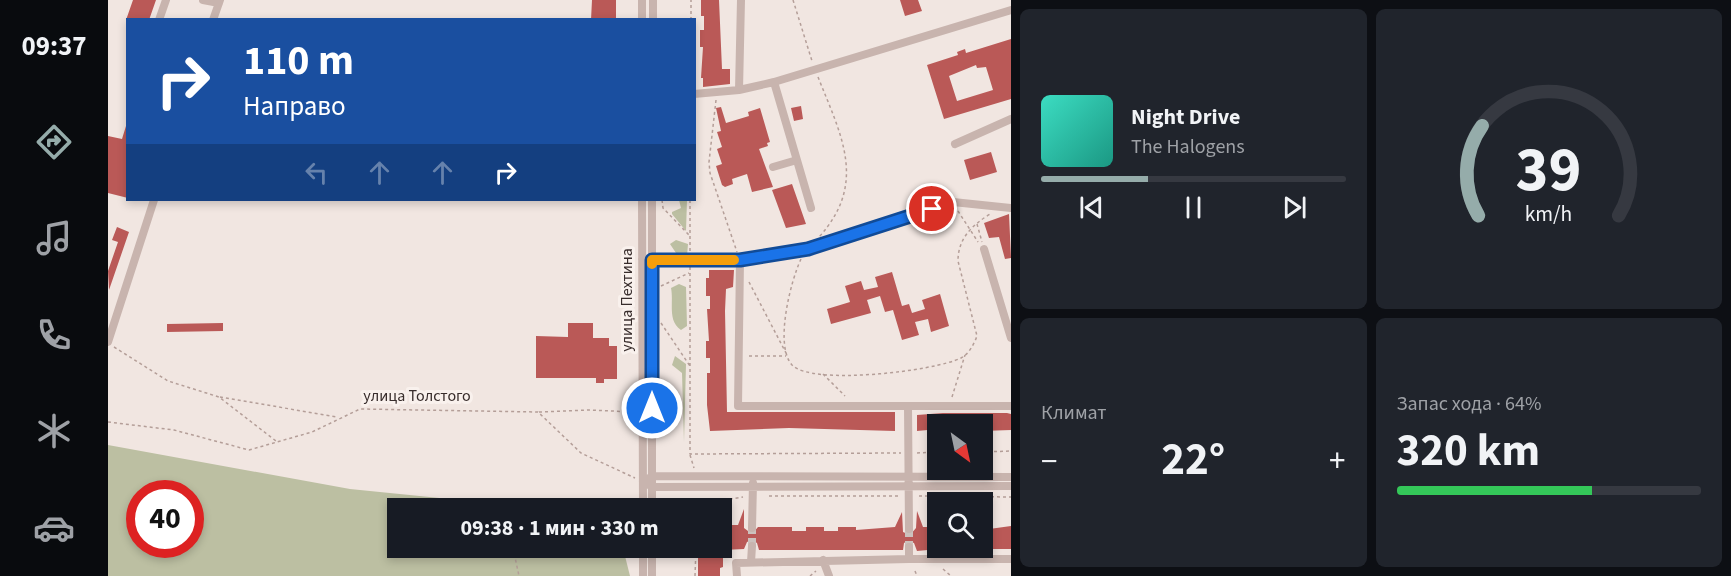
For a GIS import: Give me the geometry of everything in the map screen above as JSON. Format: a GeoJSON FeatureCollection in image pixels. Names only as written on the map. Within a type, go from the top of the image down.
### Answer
{"type":"FeatureCollection","features":[{"type":"Feature","properties":{"kind":"street"},"geometry":{"type":"LineString","coordinates":[[160,18],[166,0]]}},
{"type":"Feature","properties":{"kind":"street"},"geometry":{"type":"LineString","coordinates":[[203,0],[219,2],[214,18]]}},
{"type":"Feature","properties":{"kind":"street"},"geometry":{"type":"LineString","coordinates":[[642,0],[642,18]]}},
{"type":"Feature","properties":{"kind":"street"},"geometry":{"type":"LineString","coordinates":[[653,0],[653,18]]}},
{"type":"Feature","properties":{"kind":"street"},"geometry":{"type":"LineString","coordinates":[[739,90],[741,0]]}},
{"type":"Feature","properties":{"kind":"street"},"geometry":{"type":"LineString","coordinates":[[696,94],[739,90],[774,82],[1011,10]]}},
{"type":"Feature","properties":{"kind":"street"},"geometry":{"type":"LineString","coordinates":[[774,82],[811,208]]}},
{"type":"Feature","properties":{"kind":"street"},"geometry":{"type":"LineString","coordinates":[[955,144],[1011,119]]}},
{"type":"Feature","properties":{"kind":"street"},"geometry":{"type":"LineString","coordinates":[[773,167],[797,160]]}},
{"type":"Feature","properties":{"kind":"street"},"geometry":{"type":"LineString","coordinates":[[108,343],[154,201]]}},
{"type":"Feature","properties":{"kind":"street","name":"улица Пехтина"},"geometry":{"type":"LineString","coordinates":[[642,201],[643,498]]}},
{"type":"Feature","properties":{"kind":"street","name":"улица Пехтина"},"geometry":{"type":"LineString","coordinates":[[652,201],[652,498]]}},
{"type":"Feature","properties":{"kind":"street"},"geometry":{"type":"LineString","coordinates":[[642,259],[739,262],[808,249],[953,202],[1007,208]]}},
{"type":"Feature","properties":{"kind":"street"},"geometry":{"type":"LineString","coordinates":[[984,249],[1011,338]]}},
{"type":"Feature","properties":{"kind":"street"},"geometry":{"type":"LineString","coordinates":[[739,262],[738,406],[1011,406]]}},
{"type":"Feature","properties":{"kind":"street"},"geometry":{"type":"LineString","coordinates":[[908,405],[909,529]]}},
{"type":"Feature","properties":{"kind":"street"},"geometry":{"type":"LineString","coordinates":[[1011,477],[653,476],[643,481],[652,487],[753,491],[1011,486]]}},
{"type":"Feature","properties":{"kind":"street"},"geometry":{"type":"LineString","coordinates":[[752,528],[753,476]]}},
{"type":"Feature","properties":{"kind":"street"},"geometry":{"type":"LineString","coordinates":[[751,562],[752,546]]}},
{"type":"Feature","properties":{"kind":"street"},"geometry":{"type":"LineString","coordinates":[[909,547],[909,559]]}},
{"type":"Feature","properties":{"kind":"street"},"geometry":{"type":"LineString","coordinates":[[643,558],[644,576]]}},
{"type":"Feature","properties":{"kind":"street"},"geometry":{"type":"LineString","coordinates":[[652,558],[652,576]]}},
{"type":"Feature","properties":{"kind":"street"},"geometry":{"type":"LineString","coordinates":[[737,576],[736,563],[751,562],[821,565],[909,559],[1011,559]]}},
{"type":"Feature","properties":{"kind":"street"},"geometry":{"type":"LineString","coordinates":[[821,565],[829,576]]}},
{"type":"Feature","properties":{"kind":"path"},"geometry":{"type":"LineString","coordinates":[[691,0],[691,18]]}},
{"type":"Feature","properties":{"kind":"path"},"geometry":{"type":"LineString","coordinates":[[787,356],[785,313],[789,292],[808,249],[836,215],[848,165],[843,143],[815,69],[793,0]]}},
{"type":"Feature","properties":{"kind":"path"},"geometry":{"type":"LineString","coordinates":[[717,93],[709,162],[716,194],[738,253],[739,262],[790,363],[798,370],[823,374],[890,375],[965,355]]}},
{"type":"Feature","properties":{"kind":"path"},"geometry":{"type":"LineString","coordinates":[[662,201],[663,208],[690,236]]}},
{"type":"Feature","properties":{"kind":"path"},"geometry":{"type":"LineString","coordinates":[[690,201],[690,454],[927,452]]}},
{"type":"Feature","properties":{"kind":"path"},"geometry":{"type":"LineString","coordinates":[[953,202],[984,249]]}},
{"type":"Feature","properties":{"kind":"path"},"geometry":{"type":"LineString","coordinates":[[950,406],[965,355],[975,342],[976,330],[958,261],[960,242],[977,223],[1007,208]]}},
{"type":"Feature","properties":{"kind":"path"},"geometry":{"type":"LineString","coordinates":[[977,223],[984,249]]}},
{"type":"Feature","properties":{"kind":"path"},"geometry":{"type":"LineString","coordinates":[[660,322],[690,367]]}},
{"type":"Feature","properties":{"kind":"path"},"geometry":{"type":"LineString","coordinates":[[108,343],[168,381],[219,397],[338,418]]}},
{"type":"Feature","properties":{"kind":"path"},"geometry":{"type":"LineString","coordinates":[[739,356],[787,356]]}},
{"type":"Feature","properties":{"kind":"path"},"geometry":{"type":"LineString","coordinates":[[823,374],[854,406]]}},
{"type":"Feature","properties":{"kind":"path"},"geometry":{"type":"LineString","coordinates":[[219,397],[276,441]]}},
{"type":"Feature","properties":{"kind":"path","name":"улица Толстого"},"geometry":{"type":"LineString","coordinates":[[108,422],[174,430],[249,450],[312,432],[360,409],[643,412]]}},
{"type":"Feature","properties":{"kind":"path"},"geometry":{"type":"LineString","coordinates":[[538,412],[581,453],[643,481]]}},
{"type":"Feature","properties":{"kind":"path"},"geometry":{"type":"LineString","coordinates":[[993,452],[1011,452]]}},
{"type":"Feature","properties":{"kind":"path"},"geometry":{"type":"LineString","coordinates":[[723,498],[753,491],[1011,497]]}},
{"type":"Feature","properties":{"kind":"path"},"geometry":{"type":"LineString","coordinates":[[515,558],[519,576]]}},
{"type":"Feature","properties":{"kind":"path"},"geometry":{"type":"LineString","coordinates":[[695,576],[696,558]]}},
{"type":"Feature","properties":{"kind":"path"},"geometry":{"type":"LineString","coordinates":[[810,576],[821,565]]}},
{"type":"Feature","properties":{"kind":"path"},"geometry":{"type":"LineString","coordinates":[[943,569],[951,576]]}},
{"type":"Feature","properties":{"kind":"path"},"geometry":{"type":"LineString","coordinates":[[915,571],[917,576]]}},
{"type":"Feature","properties":{"kind":"green space"},"geometry":{"type":"Polygon","coordinates":[[[679,201],[687,201],[686,231],[672,214],[681,208],[679,201]]]}},
{"type":"Feature","properties":{"kind":"green space"},"geometry":{"type":"Polygon","coordinates":[[[676,240],[688,244],[687,256],[678,256],[670,244],[676,240]]]}},
{"type":"Feature","properties":{"kind":"green space"},"geometry":{"type":"Polygon","coordinates":[[[679,284],[686,287],[687,326],[681,330],[672,316],[671,288],[679,284]]]}},
{"type":"Feature","properties":{"kind":"green space"},"geometry":{"type":"Polygon","coordinates":[[[675,356],[686,364],[684,442],[682,373],[672,365],[675,356]]]}},
{"type":"Feature","properties":{"kind":"green space"},"geometry":{"type":"Polygon","coordinates":[[[108,445],[350,489],[439,498],[387,498],[387,558],[626,558],[630,576],[108,576],[108,445]]]}},
{"type":"Feature","properties":{"kind":"building"},"geometry":{"type":"Polygon","coordinates":[[[133,0],[156,0],[150,18],[127,18],[133,0]]]}},
{"type":"Feature","properties":{"kind":"building"},"geometry":{"type":"Polygon","coordinates":[[[592,0],[616,0],[616,18],[591,18],[592,0]]]}},
{"type":"Feature","properties":{"kind":"building"},"geometry":{"type":"Polygon","coordinates":[[[701,0],[719,0],[722,69],[730,69],[730,84],[703,87],[703,78],[701,78],[703,47],[700,47],[700,30],[704,30],[704,16],[701,16],[701,0]]]}},
{"type":"Feature","properties":{"kind":"building"},"geometry":{"type":"Polygon","coordinates":[[[900,0],[918,0],[922,11],[905,16],[900,0]]]}},
{"type":"Feature","properties":{"kind":"building"},"geometry":{"type":"Polygon","coordinates":[[[1011,39],[1011,99],[944,119],[927,65],[958,55],[957,52],[965,49],[966,53],[1011,39]],[[976,65],[949,76],[957,101],[993,90],[986,67],[977,68],[976,65]]]}},
{"type":"Feature","properties":{"kind":"building"},"geometry":{"type":"Polygon","coordinates":[[[801,106],[803,119],[794,121],[791,108],[801,106]]]}},
{"type":"Feature","properties":{"kind":"building"},"geometry":{"type":"Polygon","coordinates":[[[721,107],[726,123],[749,116],[748,112],[760,108],[770,142],[767,143],[768,146],[759,149],[773,187],[752,192],[747,174],[732,179],[733,184],[725,187],[722,185],[716,166],[722,164],[717,149],[722,147],[717,132],[721,131],[716,108],[721,107]]]}},
{"type":"Feature","properties":{"kind":"building"},"geometry":{"type":"Polygon","coordinates":[[[126,126],[126,198],[108,193],[108,136],[122,139],[126,126]]]}},
{"type":"Feature","properties":{"kind":"building"},"geometry":{"type":"Polygon","coordinates":[[[991,152],[997,172],[970,180],[964,160],[991,152]]]}},
{"type":"Feature","properties":{"kind":"building"},"geometry":{"type":"Polygon","coordinates":[[[792,184],[806,224],[786,228],[772,190],[792,184]]]}},
{"type":"Feature","properties":{"kind":"building"},"geometry":{"type":"Polygon","coordinates":[[[1009,214],[1011,258],[1005,259],[999,237],[989,238],[984,223],[1009,214]]]}},
{"type":"Feature","properties":{"kind":"building"},"geometry":{"type":"Polygon","coordinates":[[[117,227],[129,232],[109,290],[108,271],[118,242],[112,240],[117,227]]]}},
{"type":"Feature","properties":{"kind":"building"},"geometry":{"type":"Polygon","coordinates":[[[709,270],[734,270],[733,287],[726,289],[727,412],[895,412],[895,431],[789,428],[710,431],[707,373],[710,373],[710,358],[706,358],[706,341],[709,341],[707,309],[710,309],[710,296],[706,296],[706,278],[709,278],[709,270]]]}},
{"type":"Feature","properties":{"kind":"building"},"geometry":{"type":"Polygon","coordinates":[[[892,272],[902,306],[909,304],[912,313],[925,309],[922,300],[940,294],[949,326],[931,332],[928,319],[915,322],[919,335],[902,340],[893,310],[885,312],[880,296],[867,300],[871,313],[831,324],[827,309],[850,302],[845,286],[861,281],[864,290],[878,287],[875,277],[892,272]]]}},
{"type":"Feature","properties":{"kind":"building"},"geometry":{"type":"Polygon","coordinates":[[[223,323],[223,331],[167,332],[167,324],[223,323]]]}},
{"type":"Feature","properties":{"kind":"building"},"geometry":{"type":"Polygon","coordinates":[[[568,323],[593,323],[593,338],[609,338],[609,346],[617,346],[617,379],[604,379],[604,383],[596,383],[596,378],[536,378],[536,336],[568,337],[568,323]]]}},
{"type":"Feature","properties":{"kind":"building"},"geometry":{"type":"Polygon","coordinates":[[[1007,413],[1011,414],[1011,430],[993,431],[993,414],[930,414],[1007,413]]]}},
{"type":"Feature","properties":{"kind":"building"},"geometry":{"type":"Polygon","coordinates":[[[927,414],[927,430],[917,431],[917,415],[927,414]]]}},
{"type":"Feature","properties":{"kind":"building"},"geometry":{"type":"Polygon","coordinates":[[[744,509],[744,528],[752,534],[758,527],[792,527],[792,531],[806,531],[806,527],[824,527],[824,531],[838,531],[838,527],[856,527],[856,530],[895,527],[902,512],[903,532],[910,535],[916,528],[917,511],[923,527],[927,527],[927,550],[917,551],[914,543],[908,541],[904,543],[903,550],[759,550],[757,543],[752,540],[747,542],[744,549],[732,550],[732,525],[738,525],[744,509]]]}},
{"type":"Feature","properties":{"kind":"building"},"geometry":{"type":"Polygon","coordinates":[[[1011,526],[1011,549],[993,549],[993,528],[1011,526]]]}},
{"type":"Feature","properties":{"kind":"building"},"geometry":{"type":"Polygon","coordinates":[[[698,558],[723,558],[720,576],[698,576],[698,558]]]}},
{"type":"Feature","properties":{"kind":"tunnel"},"geometry":{"type":"LineString","coordinates":[[752,528],[752,546]]}},
{"type":"Feature","properties":{"kind":"tunnel"},"geometry":{"type":"LineString","coordinates":[[909,529],[909,547]]}},
{"type":"Feature","properties":{"kind":"slow traffic"},"geometry":{"type":"LineString","coordinates":[[652,264],[652,260],[734,260]]}},
{"type":"Feature","properties":{"kind":"route"},"geometry":{"type":"LineString","coordinates":[[652,408],[652,260],[740,260],[808,249],[932,209]]}}]}
